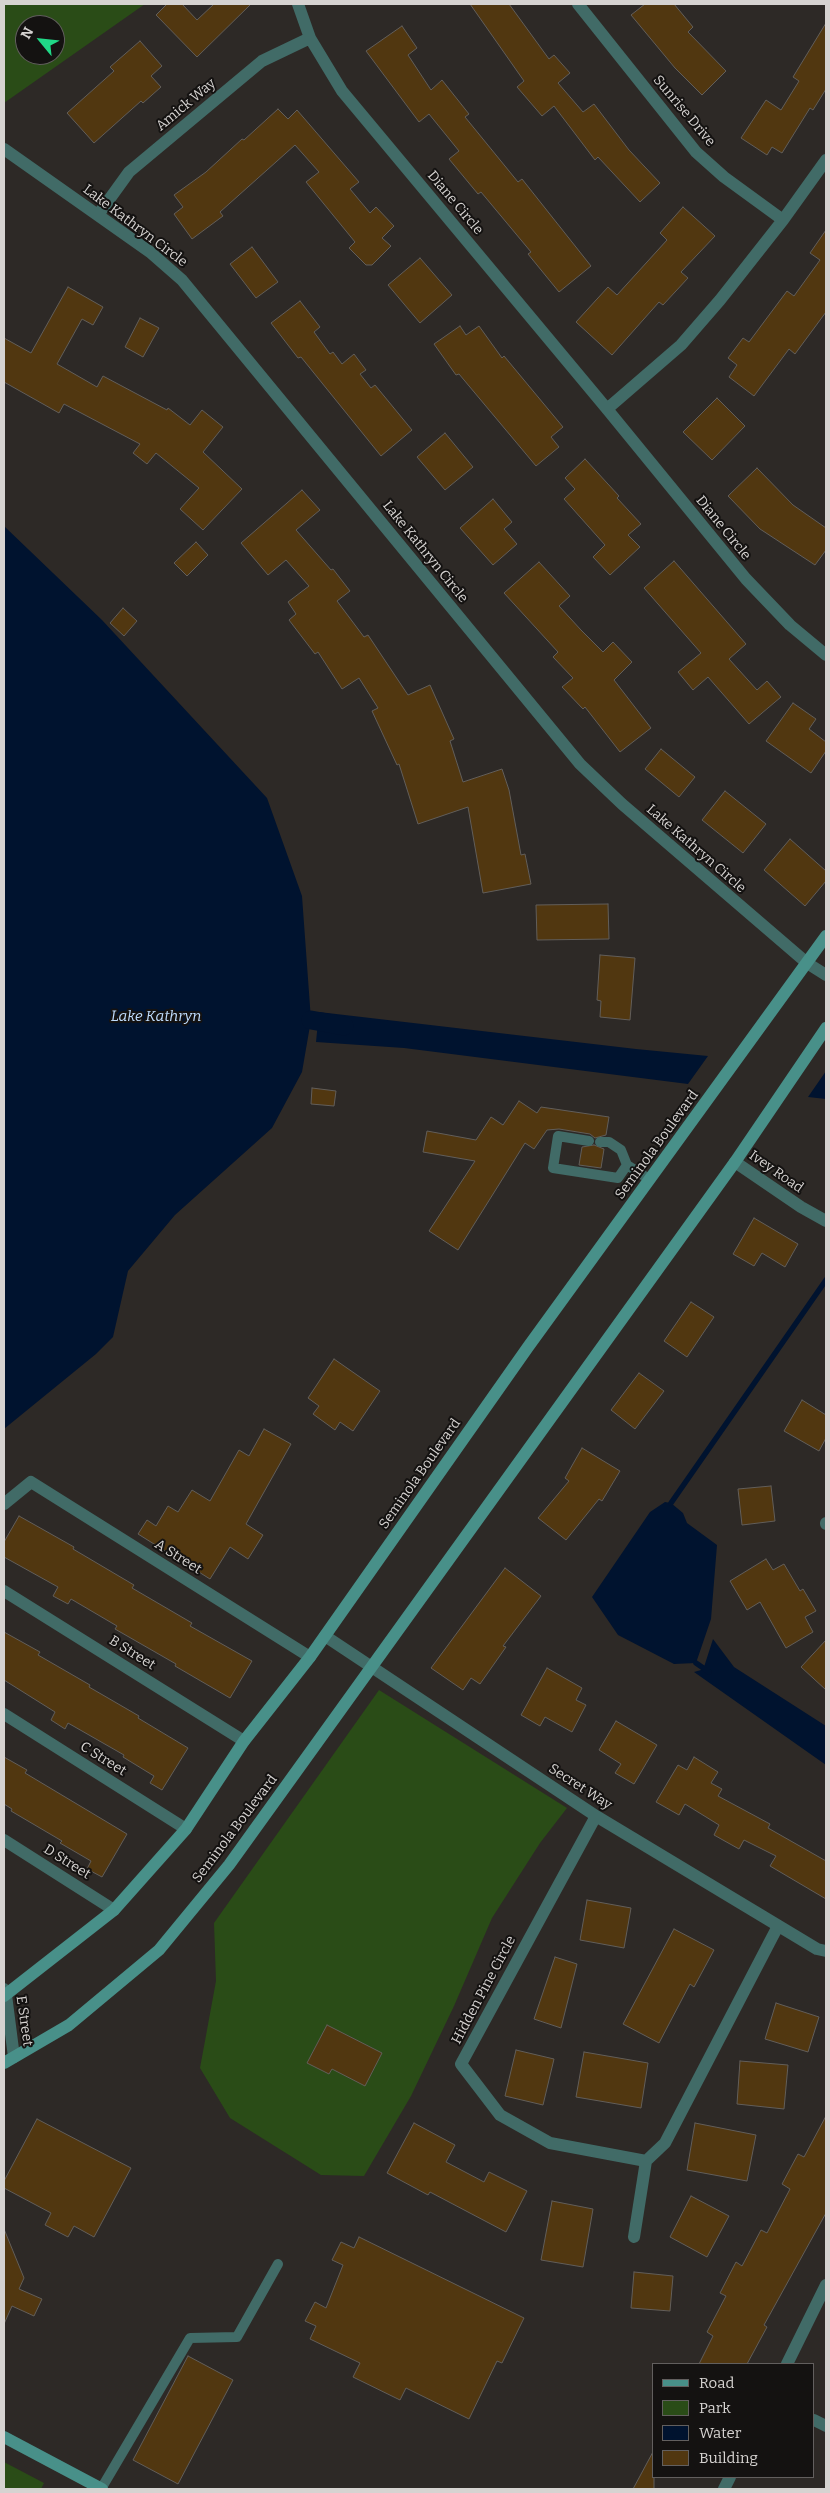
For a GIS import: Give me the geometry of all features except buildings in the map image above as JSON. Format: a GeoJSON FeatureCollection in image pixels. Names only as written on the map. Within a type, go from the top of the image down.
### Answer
{"type":"FeatureCollection","features":[{"type":"Feature","properties":{"kind":"main road","name":"Seminola Boulevard"},"geometry":{"type":"LineString","coordinates":[[5,1994],[114,1910],[186,1829],[244,1741],[310,1657],[650,1179],[826,936]]}},
{"type":"Feature","properties":{"kind":"main road","name":"Seminola Boulevard"},"geometry":{"type":"LineString","coordinates":[[9,2060],[69,2025],[159,1950],[230,1865],[735,1162],[826,1028]]}},
{"type":"Feature","properties":{"kind":"main road"},"geometry":{"type":"LineString","coordinates":[[4,2437],[102,2489]]}},
{"type":"Feature","properties":{"kind":"street","name":"Diane Circle"},"geometry":{"type":"LineString","coordinates":[[298,4],[310,38],[342,91],[608,409],[746,579],[790,625],[826,655]]}},
{"type":"Feature","properties":{"kind":"street","name":"Sunrise Drive"},"geometry":{"type":"LineString","coordinates":[[578,4],[696,152],[724,177],[783,220]]}},
{"type":"Feature","properties":{"kind":"street","name":"Amick Way"},"geometry":{"type":"LineString","coordinates":[[98,215],[129,172],[136,166],[262,61],[310,38]]}},
{"type":"Feature","properties":{"kind":"street","name":"Lake Kathryn Circle"},"geometry":{"type":"LineString","coordinates":[[4,149],[150,252],[182,280],[580,764],[622,804],[807,963],[826,975]]}},
{"type":"Feature","properties":{"kind":"street"},"geometry":{"type":"LineString","coordinates":[[608,409],[681,344],[720,300],[783,220],[826,160]]}},
{"type":"Feature","properties":{"kind":"street","name":"Ivey Road"},"geometry":{"type":"LineString","coordinates":[[735,1162],[801,1208],[826,1221]]}},
{"type":"Feature","properties":{"kind":"street","name":"A Street"},"geometry":{"type":"LineString","coordinates":[[4,1504],[31,1482],[310,1657]]}},
{"type":"Feature","properties":{"kind":"street","name":"B Street"},"geometry":{"type":"LineString","coordinates":[[4,1591],[244,1741]]}},
{"type":"Feature","properties":{"kind":"street","name":"Secret Way"},"geometry":{"type":"LineString","coordinates":[[325,1636],[370,1668],[596,1816],[778,1926],[817,1949],[826,1952]]}},
{"type":"Feature","properties":{"kind":"street","name":"C Street"},"geometry":{"type":"LineString","coordinates":[[4,1714],[186,1829]]}},
{"type":"Feature","properties":{"kind":"street","name":"Hidden Pine Circle"},"geometry":{"type":"LineString","coordinates":[[596,1816],[461,2064],[500,2115],[550,2143],[646,2161]]}},
{"type":"Feature","properties":{"kind":"street","name":"D Street"},"geometry":{"type":"LineString","coordinates":[[4,1840],[114,1910]]}},
{"type":"Feature","properties":{"kind":"street"},"geometry":{"type":"LineString","coordinates":[[634,2237],[646,2161],[666,2143],[778,1926]]}},
{"type":"Feature","properties":{"kind":"street","name":"E Street"},"geometry":{"type":"LineString","coordinates":[[5,1994],[9,2060]]}},
{"type":"Feature","properties":{"kind":"street"},"geometry":{"type":"LineString","coordinates":[[787,2363],[826,2285]]}},
{"type":"Feature","properties":{"kind":"lane"},"geometry":{"type":"LineString","coordinates":[[589,1140],[558,1136],[553,1168],[618,1178],[627,1165]]}},
{"type":"Feature","properties":{"kind":"lane"},"geometry":{"type":"LineString","coordinates":[[600,1142],[609,1142],[621,1150],[627,1165],[650,1179]]}},
{"type":"Feature","properties":{"kind":"lane"},"geometry":{"type":"LineString","coordinates":[[102,2489],[190,2338],[237,2337],[278,2264]]}},
{"type":"Feature","properties":{"kind":"green space"},"geometry":{"type":"Polygon","coordinates":[[[4,4],[145,4],[65,60],[65,15],[15,15],[15,65],[58,65],[4,103],[4,4]]]}},
{"type":"Feature","properties":{"kind":"green space"},"geometry":{"type":"Polygon","coordinates":[[[379,1690],[567,1808],[540,1843],[492,1918],[454,2006],[411,2096],[364,2176],[321,2175],[230,2118],[200,2068],[216,1981],[214,1923],[379,1690]]]}},
{"type":"Feature","properties":{"kind":"green space"},"geometry":{"type":"Polygon","coordinates":[[[4,2462],[44,2483],[41,2489],[4,2489],[4,2462]]]}},
{"type":"Feature","properties":{"kind":"water","name":"Lake Kathryn"},"geometry":{"type":"Polygon","coordinates":[[[4,526],[102,620],[267,798],[302,896],[311,1020],[302,1072],[272,1128],[175,1215],[128,1271],[113,1337],[96,1354],[4,1429],[4,526]]]}},
{"type":"Feature","properties":{"kind":"water"},"geometry":{"type":"Polygon","coordinates":[[[319,1012],[708,1056],[688,1084],[404,1048],[316,1042],[319,1012]]]}},
{"type":"Feature","properties":{"kind":"water"},"geometry":{"type":"Polygon","coordinates":[[[826,1071],[826,1099],[808,1097],[826,1071]]]}},
{"type":"Feature","properties":{"kind":"water"},"geometry":{"type":"Polygon","coordinates":[[[665,1502],[671,1503],[683,1513],[687,1523],[717,1545],[711,1619],[696,1663],[674,1664],[618,1635],[592,1597],[650,1512],[665,1502]]]}},
{"type":"Feature","properties":{"kind":"water"},"geometry":{"type":"Polygon","coordinates":[[[713,1639],[734,1667],[826,1726],[826,1765],[694,1672],[704,1667],[713,1639]]]}},
{"type":"Feature","properties":{"kind":"waterway"},"geometry":{"type":"LineString","coordinates":[[311,1020],[344,1026]]}},
{"type":"Feature","properties":{"kind":"waterway"},"geometry":{"type":"LineString","coordinates":[[671,1503],[826,1280]]}},
{"type":"Feature","properties":{"kind":"waterway"},"geometry":{"type":"LineString","coordinates":[[696,1663],[709,1672]]}}]}
